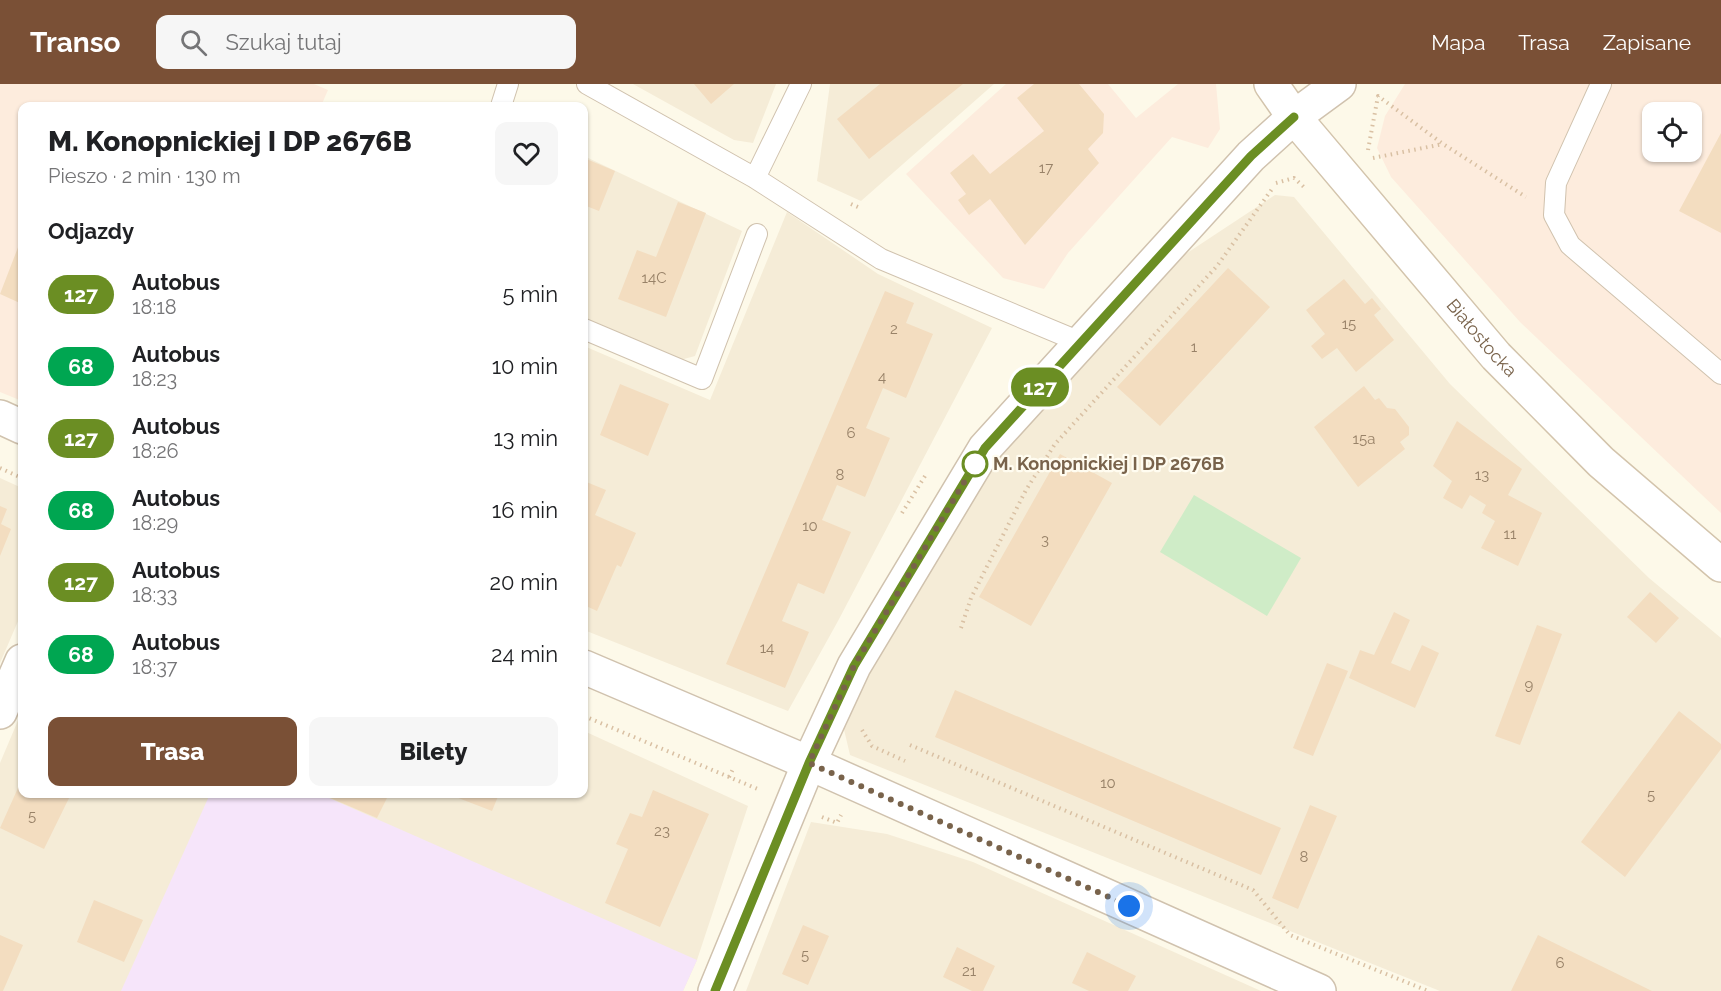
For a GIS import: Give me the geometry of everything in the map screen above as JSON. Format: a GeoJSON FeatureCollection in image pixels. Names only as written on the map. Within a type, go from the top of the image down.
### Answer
{"type":"FeatureCollection","features":[{"type":"Feature","properties":{"kind":"street","name":"Białostocka"},"geometry":{"type":"LineString","coordinates":[[1270,84],[1294,117],[1497,356],[1601,462],[1721,565]]}},
{"type":"Feature","properties":{"kind":"street"},"geometry":{"type":"LineString","coordinates":[[715,991],[809,763],[854,666],[985,448],[1251,156],[1294,117],[1339,84]]}},
{"type":"Feature","properties":{"kind":"street"},"geometry":{"type":"LineString","coordinates":[[0,417],[18,425]]}},
{"type":"Feature","properties":{"kind":"street"},"geometry":{"type":"LineString","coordinates":[[588,669],[809,763],[1319,991]]}},
{"type":"Feature","properties":{"kind":"street"},"geometry":{"type":"LineString","coordinates":[[0,712],[18,670]]}},
{"type":"Feature","properties":{"kind":"lane"},"geometry":{"type":"LineString","coordinates":[[502,102],[508,84]]}},
{"type":"Feature","properties":{"kind":"lane"},"geometry":{"type":"LineString","coordinates":[[587,84],[755,178],[881,260],[1080,342]]}},
{"type":"Feature","properties":{"kind":"lane"},"geometry":{"type":"LineString","coordinates":[[755,178],[801,84]]}},
{"type":"Feature","properties":{"kind":"lane"},"geometry":{"type":"LineString","coordinates":[[1601,84],[1556,183],[1554,215],[1570,245],[1721,374]]}},
{"type":"Feature","properties":{"kind":"lane"},"geometry":{"type":"LineString","coordinates":[[588,331],[702,379],[757,234]]}},
{"type":"Feature","properties":{"kind":"path"},"geometry":{"type":"LineString","coordinates":[[1443,144],[1366,160],[1378,96],[1443,144],[1554,215]]}},
{"type":"Feature","properties":{"kind":"path"},"geometry":{"type":"LineString","coordinates":[[960,628],[970,598],[1026,490],[1055,444],[1217,266],[1276,182],[1294,178],[1308,190]]}},
{"type":"Feature","properties":{"kind":"path"},"geometry":{"type":"LineString","coordinates":[[0,468],[18,476]]}},
{"type":"Feature","properties":{"kind":"path"},"geometry":{"type":"LineString","coordinates":[[588,718],[837,823]]}},
{"type":"Feature","properties":{"kind":"path"},"geometry":{"type":"LineString","coordinates":[[910,745],[1253,890],[1290,935],[1428,991]]}},
{"type":"Feature","properties":{"kind":"path"},"geometry":{"type":"LineString","coordinates":[[872,746],[905,761]]}},
{"type":"Feature","properties":{"kind":"shaded area"},"geometry":{"type":"Polygon","coordinates":[[[0,84],[314,84],[328,90],[323,102],[18,102],[18,399],[0,392],[0,84]]]}},
{"type":"Feature","properties":{"kind":"shaded area"},"geometry":{"type":"Polygon","coordinates":[[[633,84],[776,84],[753,143],[734,140],[633,84]]]}},
{"type":"Feature","properties":{"kind":"shaded area"},"geometry":{"type":"Polygon","coordinates":[[[830,84],[994,84],[861,201],[817,181],[830,84]]]}},
{"type":"Feature","properties":{"kind":"shaded area"},"geometry":{"type":"Polygon","coordinates":[[[1006,84],[1108,84],[1136,118],[1178,84],[1216,84],[1220,129],[1208,148],[1172,137],[1068,253],[1044,289],[1003,278],[906,174],[1006,84]]]}},
{"type":"Feature","properties":{"kind":"shaded area"},"geometry":{"type":"Polygon","coordinates":[[[1405,84],[1721,84],[1721,513],[1520,322],[1391,177],[1377,148],[1385,116],[1405,84]]]}},
{"type":"Feature","properties":{"kind":"shaded area"},"geometry":{"type":"Polygon","coordinates":[[[588,158],[742,231],[695,356],[680,360],[588,321],[588,158]]]}},
{"type":"Feature","properties":{"kind":"shaded area"},"geometry":{"type":"Polygon","coordinates":[[[1275,195],[1294,197],[1450,384],[1649,578],[1721,638],[1721,991],[1440,991],[850,755],[842,721],[997,459],[1178,259],[1275,195]]]}},
{"type":"Feature","properties":{"kind":"shaded area"},"geometry":{"type":"Polygon","coordinates":[[[787,212],[878,274],[992,328],[838,621],[788,711],[588,632],[588,348],[710,400],[787,212]]]}},
{"type":"Feature","properties":{"kind":"shaded area"},"geometry":{"type":"Polygon","coordinates":[[[0,478],[18,486],[18,621],[0,663],[0,478]]]}},
{"type":"Feature","properties":{"kind":"shaded area"},"geometry":{"type":"Polygon","coordinates":[[[18,720],[18,798],[588,798],[588,733],[748,806],[697,960],[683,991],[0,991],[0,763],[18,720]]]}},
{"type":"Feature","properties":{"kind":"shaded area"},"geometry":{"type":"Polygon","coordinates":[[[208,798],[329,798],[697,960],[683,991],[121,991],[208,798]]]}},
{"type":"Feature","properties":{"kind":"shaded area"},"geometry":{"type":"Polygon","coordinates":[[[811,822],[887,834],[973,862],[1261,991],[746,991],[811,822]]]}},
{"type":"Feature","properties":{"kind":"green space"},"geometry":{"type":"Polygon","coordinates":[[[1194,495],[1301,558],[1267,616],[1160,552],[1194,495]]]}},
{"type":"Feature","properties":{"kind":"building"},"geometry":{"type":"Polygon","coordinates":[[[694,84],[734,84],[711,104],[694,84]]]}},
{"type":"Feature","properties":{"kind":"building"},"geometry":{"type":"Polygon","coordinates":[[[880,84],[963,84],[869,159],[837,119],[880,84]]]}},
{"type":"Feature","properties":{"kind":"building"},"geometry":{"type":"Polygon","coordinates":[[[1034,84],[1079,84],[1104,114],[1103,133],[1088,149],[1099,163],[1025,245],[990,199],[969,215],[958,200],[966,194],[950,173],[973,154],[990,174],[1044,131],[1017,98],[1034,84]]]}},
{"type":"Feature","properties":{"kind":"building"},"geometry":{"type":"Polygon","coordinates":[[[1721,133],[1721,233],[1679,211],[1721,133]]]}},
{"type":"Feature","properties":{"kind":"building"},"geometry":{"type":"Polygon","coordinates":[[[588,160],[615,171],[599,211],[588,207],[588,160]]]}},
{"type":"Feature","properties":{"kind":"building"},"geometry":{"type":"Polygon","coordinates":[[[678,202],[706,213],[666,317],[618,299],[637,250],[656,257],[678,202]]]}},
{"type":"Feature","properties":{"kind":"building"},"geometry":{"type":"Polygon","coordinates":[[[18,247],[18,302],[0,294],[18,247]]]}},
{"type":"Feature","properties":{"kind":"building"},"geometry":{"type":"Polygon","coordinates":[[[1228,268],[1270,307],[1160,426],[1117,387],[1228,268]]]}},
{"type":"Feature","properties":{"kind":"building"},"geometry":{"type":"Polygon","coordinates":[[[1344,279],[1365,304],[1372,298],[1381,309],[1374,315],[1394,340],[1356,372],[1337,348],[1322,359],[1311,346],[1325,334],[1306,310],[1344,279]]]}},
{"type":"Feature","properties":{"kind":"building"},"geometry":{"type":"Polygon","coordinates":[[[885,291],[914,303],[906,323],[933,334],[906,398],[883,388],[866,428],[890,438],[865,497],[837,485],[822,520],[851,532],[824,594],[798,583],[782,621],[809,632],[785,688],[726,664],[885,291]]]}},
{"type":"Feature","properties":{"kind":"building"},"geometry":{"type":"Polygon","coordinates":[[[620,384],[669,404],[648,456],[600,435],[620,384]]]}},
{"type":"Feature","properties":{"kind":"building"},"geometry":{"type":"Polygon","coordinates":[[[1364,386],[1375,400],[1379,398],[1387,408],[1395,409],[1409,427],[1409,435],[1400,442],[1405,449],[1358,487],[1314,427],[1364,386]]]}},
{"type":"Feature","properties":{"kind":"building"},"geometry":{"type":"Polygon","coordinates":[[[1457,421],[1522,469],[1508,495],[1542,513],[1518,566],[1481,548],[1495,521],[1482,513],[1486,505],[1470,495],[1462,509],[1443,498],[1452,481],[1433,466],[1457,421]]]}},
{"type":"Feature","properties":{"kind":"building"},"geometry":{"type":"Polygon","coordinates":[[[1060,454],[1112,483],[1031,626],[979,597],[1060,454]]]}},
{"type":"Feature","properties":{"kind":"building"},"geometry":{"type":"Polygon","coordinates":[[[588,483],[606,490],[595,515],[636,533],[621,567],[617,565],[597,611],[588,607],[588,483]]]}},
{"type":"Feature","properties":{"kind":"building"},"geometry":{"type":"Polygon","coordinates":[[[0,506],[7,509],[1,524],[11,529],[0,556],[0,506]]]}},
{"type":"Feature","properties":{"kind":"building"},"geometry":{"type":"Polygon","coordinates":[[[1650,592],[1679,618],[1656,643],[1627,617],[1650,592]]]}},
{"type":"Feature","properties":{"kind":"building"},"geometry":{"type":"Polygon","coordinates":[[[1394,612],[1410,620],[1391,663],[1410,671],[1422,645],[1439,653],[1415,708],[1349,678],[1360,650],[1374,655],[1394,612]]]}},
{"type":"Feature","properties":{"kind":"building"},"geometry":{"type":"Polygon","coordinates":[[[1537,625],[1562,634],[1520,745],[1495,736],[1537,625]]]}},
{"type":"Feature","properties":{"kind":"building"},"geometry":{"type":"Polygon","coordinates":[[[1327,663],[1348,671],[1313,756],[1293,748],[1327,663]]]}},
{"type":"Feature","properties":{"kind":"building"},"geometry":{"type":"Polygon","coordinates":[[[955,690],[1281,828],[1261,875],[935,737],[955,690]]]}},
{"type":"Feature","properties":{"kind":"building"},"geometry":{"type":"Polygon","coordinates":[[[1679,711],[1721,744],[1721,749],[1625,877],[1581,842],[1679,711]]]}},
{"type":"Feature","properties":{"kind":"building"},"geometry":{"type":"Polygon","coordinates":[[[18,788],[18,798],[69,798],[44,849],[0,828],[18,788]]]}},
{"type":"Feature","properties":{"kind":"building"},"geometry":{"type":"Polygon","coordinates":[[[653,790],[709,814],[660,927],[605,903],[628,849],[616,844],[630,813],[642,817],[653,790]]]}},
{"type":"Feature","properties":{"kind":"building"},"geometry":{"type":"Polygon","coordinates":[[[330,798],[387,798],[377,818],[330,798]]]}},
{"type":"Feature","properties":{"kind":"building"},"geometry":{"type":"Polygon","coordinates":[[[458,798],[497,798],[492,811],[458,798]]]}},
{"type":"Feature","properties":{"kind":"building"},"geometry":{"type":"Polygon","coordinates":[[[1310,805],[1337,816],[1298,909],[1272,898],[1310,805]]]}},
{"type":"Feature","properties":{"kind":"building"},"geometry":{"type":"Polygon","coordinates":[[[94,900],[143,920],[124,962],[77,942],[94,900]]]}},
{"type":"Feature","properties":{"kind":"building"},"geometry":{"type":"Polygon","coordinates":[[[803,925],[829,936],[808,985],[782,974],[803,925]]]}},
{"type":"Feature","properties":{"kind":"building"},"geometry":{"type":"Polygon","coordinates":[[[0,935],[23,945],[3,991],[0,991],[0,935]]]}},
{"type":"Feature","properties":{"kind":"building"},"geometry":{"type":"Polygon","coordinates":[[[1538,935],[1652,991],[1511,991],[1538,935]]]}},
{"type":"Feature","properties":{"kind":"building"},"geometry":{"type":"Polygon","coordinates":[[[957,947],[995,966],[983,991],[972,991],[943,977],[957,947]]]}},
{"type":"Feature","properties":{"kind":"building"},"geometry":{"type":"Polygon","coordinates":[[[1087,952],[1136,976],[1128,991],[1089,991],[1072,983],[1087,952]]]}},
{"type":"Feature","properties":{"kind":"bus line","name":"127"},"geometry":{"type":"LineString","coordinates":[[715,991],[809,763],[854,666],[985,448],[1251,156],[1294,117]]}},
{"type":"Feature","properties":{"kind":"place","name":"M. Konopnickiej I DP 2676B"},"geometry":{"type":"Point","coordinates":[975,464]}},
{"type":"Feature","properties":{"kind":"route"},"geometry":{"type":"LineString","coordinates":[[975,464],[854,666],[809,763],[1129,906]]}}]}
